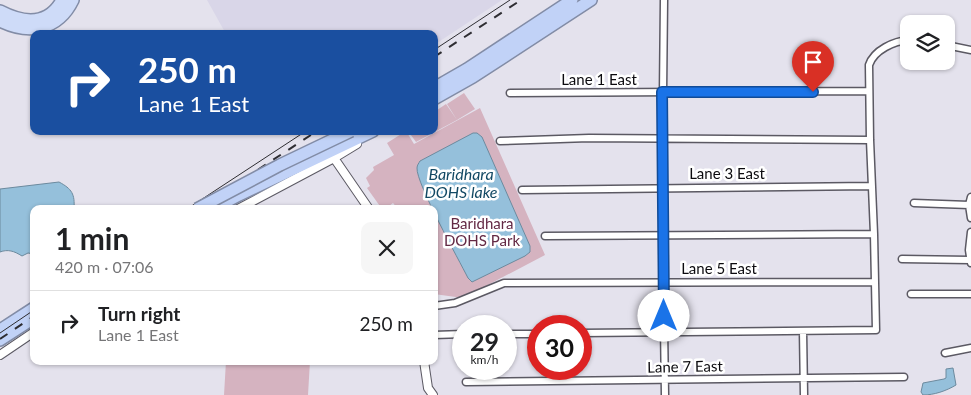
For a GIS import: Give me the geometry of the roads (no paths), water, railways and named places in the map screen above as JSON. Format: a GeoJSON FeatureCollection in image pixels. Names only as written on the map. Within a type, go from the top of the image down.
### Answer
{"type":"FeatureCollection","features":[{"type":"Feature","properties":{"kind":"highway"},"geometry":{"type":"LineString","coordinates":[[0,11],[16,19],[33,20],[50,14],[62,0]]}},
{"type":"Feature","properties":{"kind":"highway"},"geometry":{"type":"LineString","coordinates":[[0,21],[23,29],[36,28],[54,22],[73,0]]}},
{"type":"Feature","properties":{"kind":"highway"},"geometry":{"type":"LineString","coordinates":[[438,86],[572,0]]}},
{"type":"Feature","properties":{"kind":"highway"},"geometry":{"type":"LineString","coordinates":[[438,96],[473,77],[591,0]]}},
{"type":"Feature","properties":{"kind":"highway"},"geometry":{"type":"LineString","coordinates":[[204,205],[264,173],[343,135]]}},
{"type":"Feature","properties":{"kind":"highway"},"geometry":{"type":"LineString","coordinates":[[220,205],[365,135]]}},
{"type":"Feature","properties":{"kind":"highway"},"geometry":{"type":"LineString","coordinates":[[0,330],[30,311]]}},
{"type":"Feature","properties":{"kind":"highway"},"geometry":{"type":"LineString","coordinates":[[0,340],[30,321]]}},
{"type":"Feature","properties":{"kind":"street"},"geometry":{"type":"LineString","coordinates":[[664,0],[662,187],[666,395]]}},
{"type":"Feature","properties":{"kind":"street"},"geometry":{"type":"LineString","coordinates":[[592,333],[876,330],[869,65],[875,54],[900,42]]}},
{"type":"Feature","properties":{"kind":"street"},"geometry":{"type":"LineString","coordinates":[[955,47],[971,50]]}},
{"type":"Feature","properties":{"kind":"street","name":"Lane 1 East"},"geometry":{"type":"LineString","coordinates":[[510,93],[869,91]]}},
{"type":"Feature","properties":{"kind":"street"},"geometry":{"type":"LineString","coordinates":[[246,205],[334,158],[371,135]]}},
{"type":"Feature","properties":{"kind":"street"},"geometry":{"type":"LineString","coordinates":[[500,141],[590,138],[870,140]]}},
{"type":"Feature","properties":{"kind":"street"},"geometry":{"type":"LineString","coordinates":[[334,158],[366,205]]}},
{"type":"Feature","properties":{"kind":"street","name":"Lane 3 East"},"geometry":{"type":"LineString","coordinates":[[522,190],[872,186]]}},
{"type":"Feature","properties":{"kind":"street"},"geometry":{"type":"LineString","coordinates":[[971,197],[969,205],[971,218]]}},
{"type":"Feature","properties":{"kind":"street"},"geometry":{"type":"LineString","coordinates":[[914,203],[969,205]]}},
{"type":"Feature","properties":{"kind":"street"},"geometry":{"type":"LineString","coordinates":[[971,232],[971,264]]}},
{"type":"Feature","properties":{"kind":"street"},"geometry":{"type":"LineString","coordinates":[[545,236],[874,234]]}},
{"type":"Feature","properties":{"kind":"street"},"geometry":{"type":"LineString","coordinates":[[902,259],[970,260]]}},
{"type":"Feature","properties":{"kind":"street","name":"Lane 5 East"},"geometry":{"type":"LineString","coordinates":[[438,305],[455,303],[504,283],[874,282]]}},
{"type":"Feature","properties":{"kind":"street"},"geometry":{"type":"LineString","coordinates":[[912,294],[971,294]]}},
{"type":"Feature","properties":{"kind":"street"},"geometry":{"type":"LineString","coordinates":[[803,331],[804,395]]}},
{"type":"Feature","properties":{"kind":"street"},"geometry":{"type":"LineString","coordinates":[[438,335],[452,334]]}},
{"type":"Feature","properties":{"kind":"street"},"geometry":{"type":"LineString","coordinates":[[0,355],[30,335]]}},
{"type":"Feature","properties":{"kind":"street"},"geometry":{"type":"LineString","coordinates":[[945,353],[971,348]]}},
{"type":"Feature","properties":{"kind":"street"},"geometry":{"type":"LineString","coordinates":[[425,365],[428,388],[433,395]]}},
{"type":"Feature","properties":{"kind":"street","name":"Lane 7 East"},"geometry":{"type":"LineString","coordinates":[[466,382],[904,377]]}},
{"type":"Feature","properties":{"kind":"water","name":"Baridhara DOHS lake"},"geometry":{"type":"Polygon","coordinates":[[[473,133],[477,133],[482,137],[530,246],[530,252],[472,282],[468,278],[438,220],[438,205],[430,205],[423,189],[417,168],[420,161],[473,133]]]}},
{"type":"Feature","properties":{"kind":"water"},"geometry":{"type":"Polygon","coordinates":[[[59,182],[72,192],[74,205],[30,205],[30,253],[22,256],[11,251],[0,252],[0,189],[59,182]]]}},
{"type":"Feature","properties":{"kind":"water"},"geometry":{"type":"Polygon","coordinates":[[[953,368],[956,385],[940,392],[923,395],[921,392],[923,383],[946,378],[946,369],[953,368]]]}},
{"type":"Feature","properties":{"kind":"tram line"},"geometry":{"type":"LineString","coordinates":[[438,47],[510,0]]}},
{"type":"Feature","properties":{"kind":"tram line"},"geometry":{"type":"LineString","coordinates":[[193,205],[300,135]]}},
{"type":"Feature","properties":{"kind":"tram line"},"geometry":{"type":"LineString","coordinates":[[0,333],[30,313]]}},
{"type":"Feature","properties":{"kind":"railway"},"geometry":{"type":"LineString","coordinates":[[438,54],[521,0]]}},
{"type":"Feature","properties":{"kind":"railway"},"geometry":{"type":"LineString","coordinates":[[204,205],[311,135]]}},
{"type":"Feature","properties":{"kind":"railway"},"geometry":{"type":"LineString","coordinates":[[0,339],[30,319]]}},
{"type":"Feature","properties":{"kind":"park label","name":"Baridhara DOHS Park"},"geometry":{"type":"Point","coordinates":[482,232]}}]}
